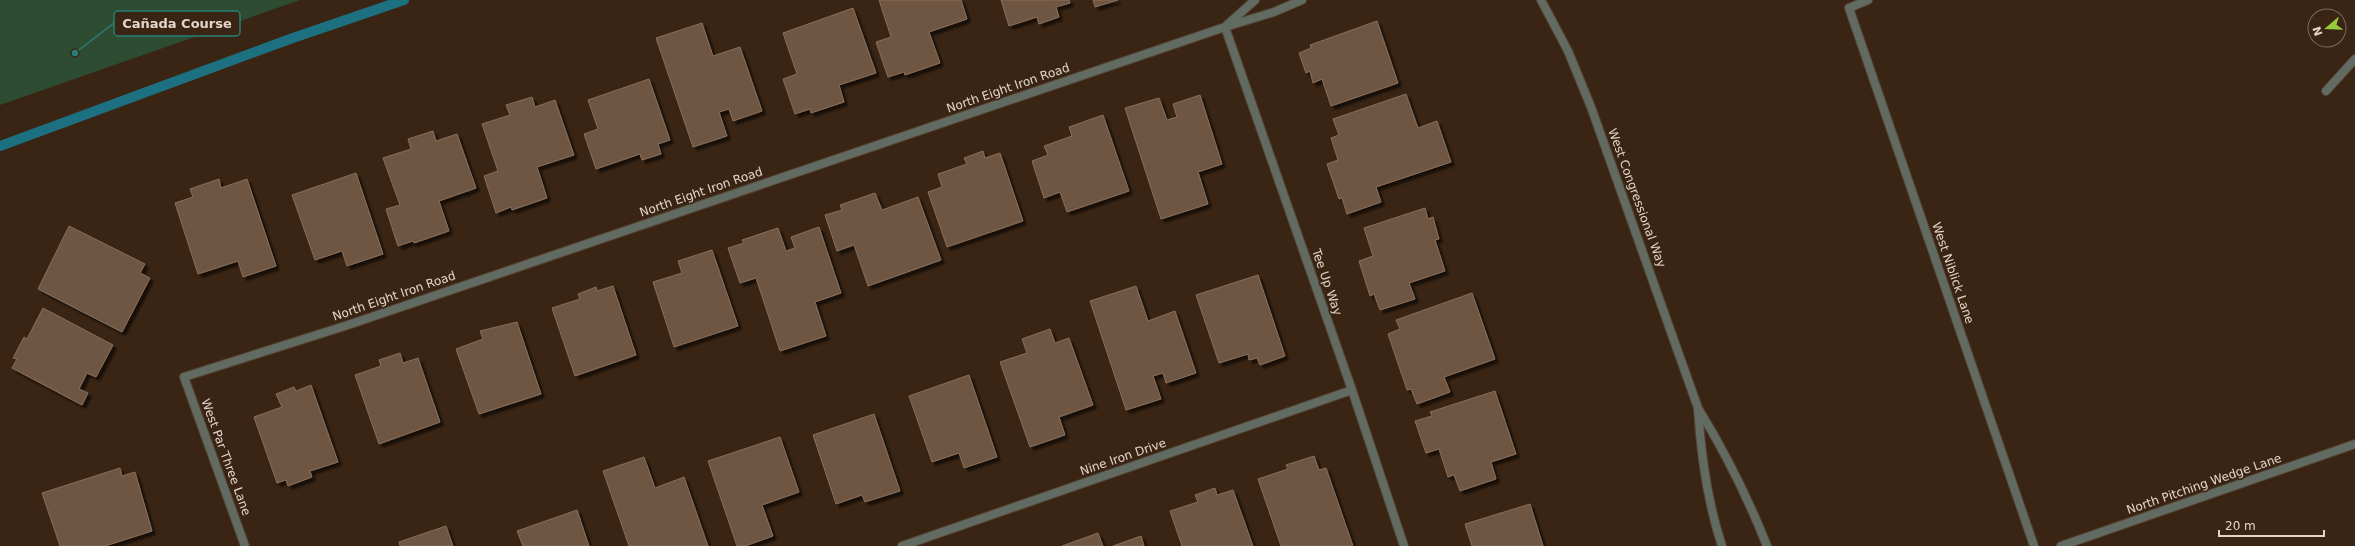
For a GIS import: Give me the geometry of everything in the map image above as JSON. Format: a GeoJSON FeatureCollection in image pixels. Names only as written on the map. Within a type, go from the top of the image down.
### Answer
{"type":"FeatureCollection","features":[{"type":"Feature","properties":{"kind":"street","name":"North Eight Iron Road"},"geometry":{"type":"LineString","coordinates":[[1225,27],[1255,0]]}},
{"type":"Feature","properties":{"kind":"street","name":"North Eight Iron Road"},"geometry":{"type":"LineString","coordinates":[[184,377],[355,322],[1225,27],[1274,12],[1302,0]]}},
{"type":"Feature","properties":{"kind":"street","name":"West Congressional Way"},"geometry":{"type":"LineString","coordinates":[[1541,0],[1568,51],[1591,107],[1698,408],[1723,448],[1767,546]]}},
{"type":"Feature","properties":{"kind":"street","name":"West Niblick Lane"},"geometry":{"type":"LineString","coordinates":[[1868,0],[1849,8],[2034,546]]}},
{"type":"Feature","properties":{"kind":"street","name":"Tee Up Way"},"geometry":{"type":"LineString","coordinates":[[1225,27],[1352,390],[1404,546]]}},
{"type":"Feature","properties":{"kind":"street"},"geometry":{"type":"LineString","coordinates":[[2326,91],[2355,59]]}},
{"type":"Feature","properties":{"kind":"street","name":"West Par Three Lane"},"geometry":{"type":"LineString","coordinates":[[184,377],[245,546]]}},
{"type":"Feature","properties":{"kind":"street","name":"Nine Iron Drive"},"geometry":{"type":"LineString","coordinates":[[902,546],[1352,390]]}},
{"type":"Feature","properties":{"kind":"street","name":"West Congressional Way"},"geometry":{"type":"LineString","coordinates":[[1698,408],[1702,464],[1709,501],[1722,546]]}},
{"type":"Feature","properties":{"kind":"street","name":"North Pitching Wedge Lane"},"geometry":{"type":"LineString","coordinates":[[2062,546],[2355,444]]}},
{"type":"Feature","properties":{"kind":"green space"},"geometry":{"type":"Polygon","coordinates":[[[0,0],[300,0],[0,105],[0,0]]]}},
{"type":"Feature","properties":{"kind":"building"},"geometry":{"type":"Polygon","coordinates":[[[879,0],[961,0],[967,19],[929,32],[940,63],[905,75],[904,72],[888,77],[876,42],[891,37],[879,0]]]}},
{"type":"Feature","properties":{"kind":"building"},"geometry":{"type":"Polygon","coordinates":[[[1001,0],[1069,0],[1070,3],[1056,7],[1059,17],[1039,24],[1037,17],[1009,26],[1001,0]]]}},
{"type":"Feature","properties":{"kind":"building"},"geometry":{"type":"Polygon","coordinates":[[[1093,0],[1118,0],[1095,7],[1093,0]]]}},
{"type":"Feature","properties":{"kind":"building"},"geometry":{"type":"Polygon","coordinates":[[[853,8],[876,73],[839,85],[844,102],[811,113],[810,109],[795,114],[783,79],[797,74],[783,33],[853,8]]]}},
{"type":"Feature","properties":{"kind":"building"},"geometry":{"type":"Polygon","coordinates":[[[1377,21],[1398,83],[1331,106],[1322,79],[1313,83],[1310,71],[1306,73],[1299,53],[1311,48],[1310,45],[1377,21]]]}},
{"type":"Feature","properties":{"kind":"building"},"geometry":{"type":"Polygon","coordinates":[[[702,23],[713,56],[740,47],[762,111],[733,121],[729,109],[719,112],[727,136],[693,147],[656,38],[702,23]]]}},
{"type":"Feature","properties":{"kind":"building"},"geometry":{"type":"Polygon","coordinates":[[[649,79],[670,140],[658,144],[661,154],[642,160],[640,154],[596,169],[584,134],[598,129],[588,100],[649,79]]]}},
{"type":"Feature","properties":{"kind":"building"},"geometry":{"type":"Polygon","coordinates":[[[1406,94],[1418,128],[1437,121],[1451,162],[1376,187],[1381,202],[1347,214],[1342,198],[1339,199],[1327,164],[1338,160],[1331,138],[1339,135],[1333,119],[1406,94]]]}},
{"type":"Feature","properties":{"kind":"building"},"geometry":{"type":"Polygon","coordinates":[[[1200,95],[1222,164],[1198,172],[1208,204],[1161,219],[1125,108],[1159,98],[1167,120],[1177,117],[1173,104],[1200,95]]]}},
{"type":"Feature","properties":{"kind":"building"},"geometry":{"type":"Polygon","coordinates":[[[532,97],[535,107],[555,100],[574,155],[537,167],[547,198],[512,210],[511,207],[496,213],[484,176],[498,171],[482,124],[510,115],[506,105],[532,97]]]}},
{"type":"Feature","properties":{"kind":"building"},"geometry":{"type":"Polygon","coordinates":[[[1103,115],[1129,191],[1067,212],[1060,192],[1044,198],[1032,161],[1048,155],[1044,146],[1072,136],[1069,127],[1103,115]]]}},
{"type":"Feature","properties":{"kind":"building"},"geometry":{"type":"Polygon","coordinates":[[[433,131],[436,141],[457,134],[476,188],[439,201],[449,231],[414,243],[413,241],[398,246],[386,209],[400,205],[383,158],[411,149],[408,139],[433,131]]]}},
{"type":"Feature","properties":{"kind":"building"},"geometry":{"type":"Polygon","coordinates":[[[983,151],[985,158],[1000,153],[1023,221],[947,247],[928,192],[942,187],[938,174],[967,164],[964,158],[983,151]]]}},
{"type":"Feature","properties":{"kind":"building"},"geometry":{"type":"Polygon","coordinates":[[[356,173],[383,254],[347,266],[342,251],[315,260],[292,195],[356,173]]]}},
{"type":"Feature","properties":{"kind":"building"},"geometry":{"type":"Polygon","coordinates":[[[219,179],[221,188],[247,179],[276,266],[243,277],[238,261],[198,274],[175,203],[193,197],[190,189],[219,179]]]}},
{"type":"Feature","properties":{"kind":"building"},"geometry":{"type":"Polygon","coordinates":[[[875,193],[882,210],[918,197],[941,260],[868,286],[854,245],[837,251],[825,215],[842,210],[840,205],[875,193]]]}},
{"type":"Feature","properties":{"kind":"building"},"geometry":{"type":"Polygon","coordinates":[[[1425,208],[1428,219],[1433,217],[1439,239],[1435,240],[1445,271],[1409,283],[1415,299],[1380,310],[1374,294],[1370,296],[1359,261],[1373,256],[1364,228],[1425,208]]]}},
{"type":"Feature","properties":{"kind":"building"},"geometry":{"type":"Polygon","coordinates":[[[69,226],[145,264],[140,273],[150,278],[122,332],[38,289],[69,226]]]}},
{"type":"Feature","properties":{"kind":"building"},"geometry":{"type":"Polygon","coordinates":[[[819,227],[841,293],[815,302],[826,336],[780,351],[756,278],[740,283],[728,248],[744,243],[742,240],[778,228],[786,251],[795,248],[791,237],[819,227]]]}},
{"type":"Feature","properties":{"kind":"building"},"geometry":{"type":"Polygon","coordinates":[[[712,250],[738,326],[674,347],[653,282],[682,273],[678,261],[712,250]]]}},
{"type":"Feature","properties":{"kind":"building"},"geometry":{"type":"Polygon","coordinates":[[[1258,275],[1285,356],[1260,365],[1257,358],[1249,360],[1248,354],[1219,363],[1196,295],[1258,275]]]}},
{"type":"Feature","properties":{"kind":"building"},"geometry":{"type":"Polygon","coordinates":[[[613,286],[636,355],[575,376],[552,308],[580,299],[578,294],[596,287],[597,291],[613,286]]]}},
{"type":"Feature","properties":{"kind":"building"},"geometry":{"type":"Polygon","coordinates":[[[1136,286],[1148,321],[1175,311],[1196,373],[1166,383],[1163,373],[1153,376],[1161,399],[1126,410],[1090,301],[1136,286]]]}},
{"type":"Feature","properties":{"kind":"building"},"geometry":{"type":"Polygon","coordinates":[[[1472,293],[1495,359],[1444,377],[1450,392],[1417,404],[1411,389],[1407,390],[1388,334],[1400,329],[1396,320],[1472,293]]]}},
{"type":"Feature","properties":{"kind":"building"},"geometry":{"type":"Polygon","coordinates":[[[43,308],[113,345],[96,377],[87,373],[79,389],[88,393],[82,405],[12,368],[17,359],[13,358],[24,337],[27,339],[43,308]]]}},
{"type":"Feature","properties":{"kind":"building"},"geometry":{"type":"Polygon","coordinates":[[[517,322],[541,394],[479,414],[456,349],[483,339],[480,331],[517,322]]]}},
{"type":"Feature","properties":{"kind":"building"},"geometry":{"type":"Polygon","coordinates":[[[1050,329],[1055,343],[1069,338],[1093,405],[1059,417],[1065,435],[1030,447],[1000,362],[1027,353],[1022,339],[1050,329]]]}},
{"type":"Feature","properties":{"kind":"building"},"geometry":{"type":"Polygon","coordinates":[[[400,353],[403,363],[418,358],[440,422],[379,444],[355,375],[381,366],[379,360],[400,353]]]}},
{"type":"Feature","properties":{"kind":"building"},"geometry":{"type":"Polygon","coordinates":[[[969,375],[997,457],[964,468],[959,453],[932,462],[909,396],[969,375]]]}},
{"type":"Feature","properties":{"kind":"building"},"geometry":{"type":"Polygon","coordinates":[[[311,385],[338,462],[310,471],[312,477],[288,486],[286,480],[277,483],[254,417],[282,407],[276,394],[294,387],[296,391],[311,385]]]}},
{"type":"Feature","properties":{"kind":"building"},"geometry":{"type":"Polygon","coordinates":[[[1495,391],[1516,454],[1491,462],[1496,479],[1460,491],[1454,475],[1448,477],[1439,449],[1426,453],[1415,421],[1432,416],[1430,412],[1495,391]]]}},
{"type":"Feature","properties":{"kind":"building"},"geometry":{"type":"Polygon","coordinates":[[[874,414],[900,491],[865,502],[862,495],[836,504],[813,435],[874,414]]]}},
{"type":"Feature","properties":{"kind":"building"},"geometry":{"type":"Polygon","coordinates":[[[780,437],[799,492],[762,505],[773,536],[745,546],[737,546],[708,461],[780,437]]]}},
{"type":"Feature","properties":{"kind":"building"},"geometry":{"type":"Polygon","coordinates":[[[1314,456],[1319,470],[1326,468],[1353,546],[1281,546],[1258,479],[1288,469],[1286,465],[1314,456]]]}},
{"type":"Feature","properties":{"kind":"building"},"geometry":{"type":"Polygon","coordinates":[[[644,457],[655,488],[684,477],[708,546],[629,546],[603,471],[644,457]]]}},
{"type":"Feature","properties":{"kind":"building"},"geometry":{"type":"Polygon","coordinates":[[[120,468],[122,476],[135,472],[152,531],[105,546],[60,546],[42,493],[120,468]]]}},
{"type":"Feature","properties":{"kind":"building"},"geometry":{"type":"Polygon","coordinates":[[[1215,488],[1217,495],[1233,490],[1253,546],[1182,546],[1170,511],[1198,502],[1195,495],[1215,488]]]}},
{"type":"Feature","properties":{"kind":"building"},"geometry":{"type":"Polygon","coordinates":[[[1530,504],[1543,546],[1472,546],[1465,524],[1530,504]]]}},
{"type":"Feature","properties":{"kind":"building"},"geometry":{"type":"Polygon","coordinates":[[[577,510],[589,546],[523,546],[517,531],[577,510]]]}},
{"type":"Feature","properties":{"kind":"building"},"geometry":{"type":"Polygon","coordinates":[[[446,526],[453,546],[400,546],[399,542],[446,526]]]}},
{"type":"Feature","properties":{"kind":"building"},"geometry":{"type":"Polygon","coordinates":[[[1098,533],[1103,546],[1062,546],[1098,533]]]}},
{"type":"Feature","properties":{"kind":"building"},"geometry":{"type":"Polygon","coordinates":[[[1141,536],[1144,546],[1113,546],[1141,536]]]}},
{"type":"Feature","properties":{"kind":"waterway"},"geometry":{"type":"LineString","coordinates":[[0,146],[290,39],[404,0]]}},
{"type":"Feature","properties":{"kind":"place","name":"Cañada Course"},"geometry":{"type":"Point","coordinates":[75,53]}}]}
